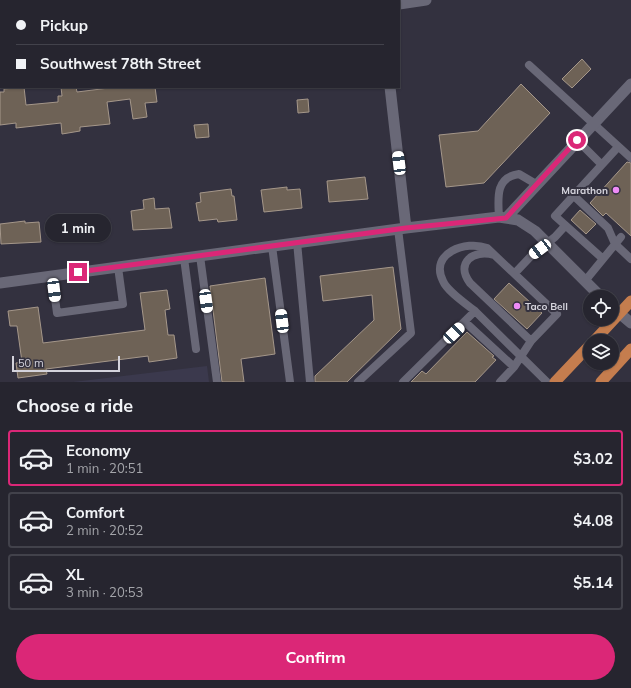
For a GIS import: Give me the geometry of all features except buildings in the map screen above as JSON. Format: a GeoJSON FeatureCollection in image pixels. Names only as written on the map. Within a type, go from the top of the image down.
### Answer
{"type":"FeatureCollection","features":[{"type":"Feature","properties":{"kind":"highway"},"geometry":{"type":"LineString","coordinates":[[619,308],[631,301]]}},
{"type":"Feature","properties":{"kind":"highway"},"geometry":{"type":"LineString","coordinates":[[601,382],[631,349]]}},
{"type":"Feature","properties":{"kind":"highway"},"geometry":{"type":"LineString","coordinates":[[555,382],[583,352]]}},
{"type":"Feature","properties":{"kind":"street"},"geometry":{"type":"LineString","coordinates":[[400,4],[426,0]]}},
{"type":"Feature","properties":{"kind":"street"},"geometry":{"type":"LineString","coordinates":[[503,218],[630,85]]}},
{"type":"Feature","properties":{"kind":"street"},"geometry":{"type":"LineString","coordinates":[[390,88],[402,229]]}},
{"type":"Feature","properties":{"kind":"street"},"geometry":{"type":"LineString","coordinates":[[0,283],[297,242],[503,218],[523,223],[548,243],[594,290]]}},
{"type":"Feature","properties":{"kind":"street"},"geometry":{"type":"LineString","coordinates":[[619,313],[631,323]]}},
{"type":"Feature","properties":{"kind":"lane"},"geometry":{"type":"LineString","coordinates":[[529,65],[631,158]]}},
{"type":"Feature","properties":{"kind":"lane"},"geometry":{"type":"LineString","coordinates":[[577,140],[601,164]]}},
{"type":"Feature","properties":{"kind":"lane"},"geometry":{"type":"LineString","coordinates":[[602,258],[555,216],[618,146]]}},
{"type":"Feature","properties":{"kind":"lane"},"geometry":{"type":"LineString","coordinates":[[503,218],[498,190],[505,179],[519,174],[536,184]]}},
{"type":"Feature","properties":{"kind":"lane"},"geometry":{"type":"LineString","coordinates":[[573,195],[608,228],[615,244],[631,259]]}},
{"type":"Feature","properties":{"kind":"lane"},"geometry":{"type":"LineString","coordinates":[[515,273],[532,255],[548,243],[565,226]]}},
{"type":"Feature","properties":{"kind":"lane"},"geometry":{"type":"LineString","coordinates":[[358,382],[411,333],[402,229]]}},
{"type":"Feature","properties":{"kind":"lane"},"geometry":{"type":"LineString","coordinates":[[585,281],[602,258],[621,237]]}},
{"type":"Feature","properties":{"kind":"lane"},"geometry":{"type":"LineString","coordinates":[[297,242],[310,382]]}},
{"type":"Feature","properties":{"kind":"lane"},"geometry":{"type":"LineString","coordinates":[[622,251],[629,244]]}},
{"type":"Feature","properties":{"kind":"lane"},"geometry":{"type":"LineString","coordinates":[[500,382],[514,367],[521,356],[531,340],[557,314],[497,256],[487,248],[472,245],[449,252],[443,258],[441,270],[442,280],[445,286],[475,311],[521,356],[547,382]]}},
{"type":"Feature","properties":{"kind":"lane"},"geometry":{"type":"LineString","coordinates":[[272,246],[290,382]]}},
{"type":"Feature","properties":{"kind":"lane"},"geometry":{"type":"LineString","coordinates":[[497,256],[484,252],[473,255],[466,263],[466,276],[470,283],[531,340]]}},
{"type":"Feature","properties":{"kind":"lane"},"geometry":{"type":"LineString","coordinates":[[200,256],[217,382]]}},
{"type":"Feature","properties":{"kind":"lane"},"geometry":{"type":"LineString","coordinates":[[184,258],[196,349]]}},
{"type":"Feature","properties":{"kind":"lane"},"geometry":{"type":"LineString","coordinates":[[52,276],[57,313],[123,304],[118,267]]}},
{"type":"Feature","properties":{"kind":"lane"},"geometry":{"type":"LineString","coordinates":[[403,382],[475,311]]}},
{"type":"Feature","properties":{"kind":"lane"},"geometry":{"type":"LineString","coordinates":[[465,322],[514,367]]}},
{"type":"Feature","properties":{"kind":"shaded area"},"geometry":{"type":"Polygon","coordinates":[[[207,366],[209,382],[73,382],[207,366]]]}},
{"type":"Feature","properties":{"kind":"place","name":"Marathon"},"geometry":{"type":"Point","coordinates":[616,190]}},
{"type":"Feature","properties":{"kind":"place","name":"Taco Bell"},"geometry":{"type":"Point","coordinates":[517,306]}},
{"type":"Feature","properties":{"kind":"route"},"geometry":{"type":"LineString","coordinates":[[78,272],[406,228],[497,217],[506,218],[520,200],[577,140]]}}]}
